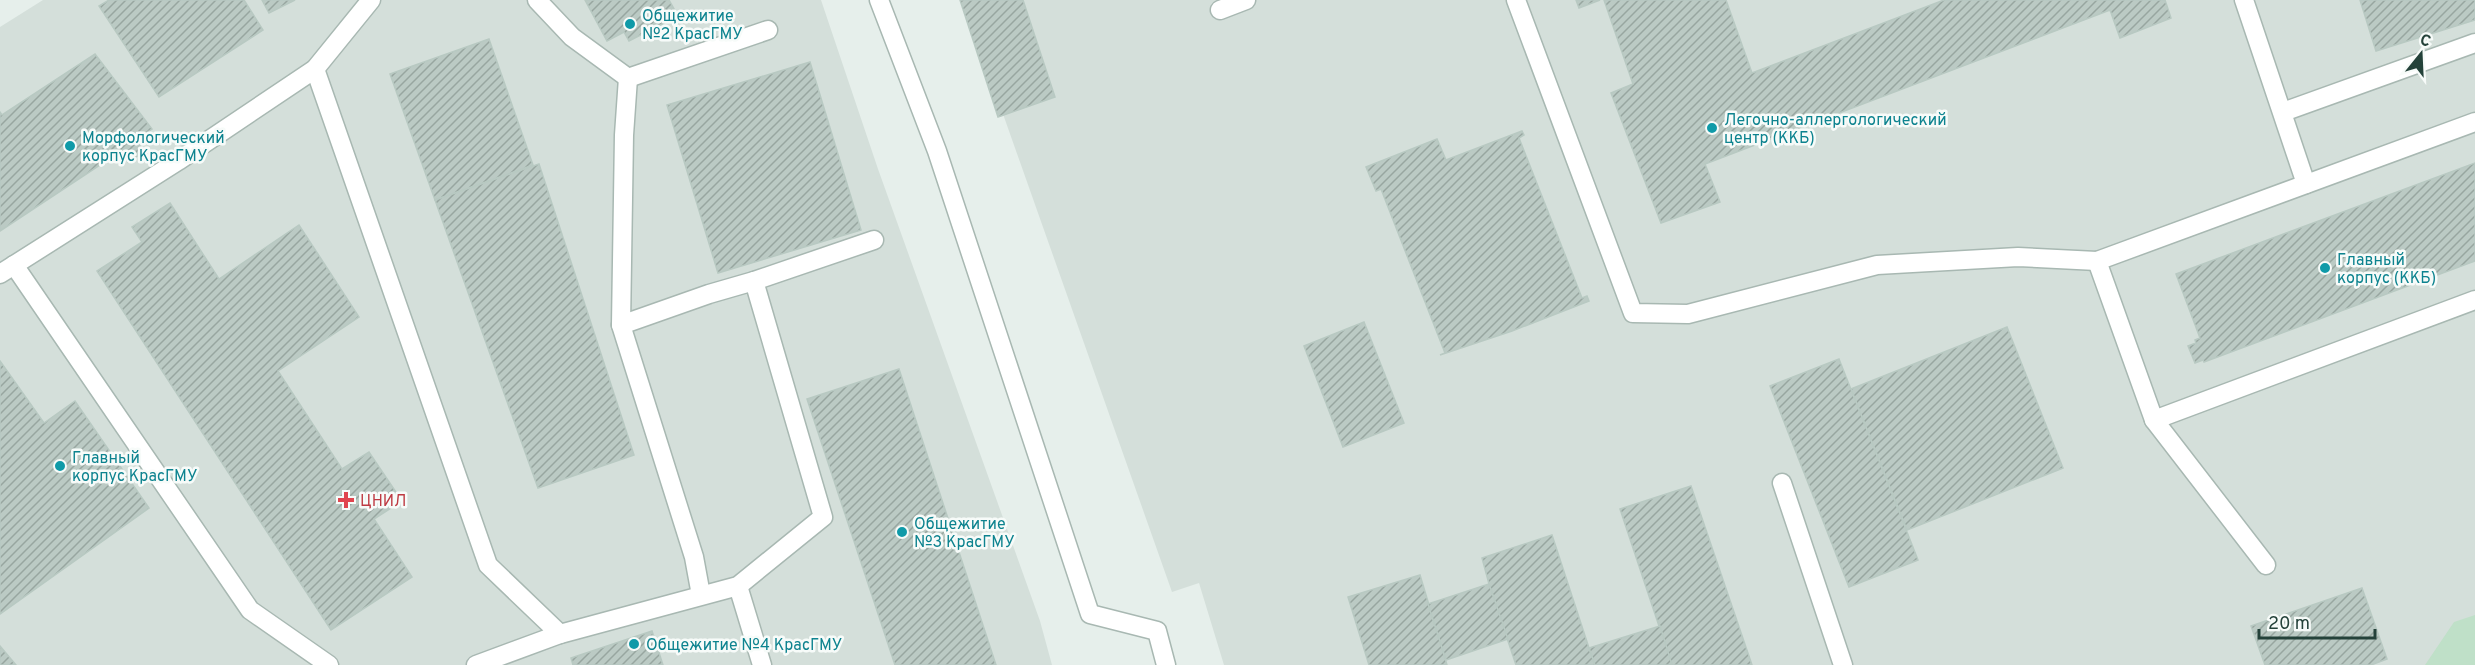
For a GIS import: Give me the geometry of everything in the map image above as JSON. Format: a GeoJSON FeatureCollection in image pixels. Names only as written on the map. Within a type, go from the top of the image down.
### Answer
{"type":"FeatureCollection","features":[{"type":"Feature","properties":{"kind":"lane"},"geometry":{"type":"LineString","coordinates":[[329,665],[250,610],[7,270],[178,161],[315,69],[371,0]]}},
{"type":"Feature","properties":{"kind":"lane"},"geometry":{"type":"LineString","coordinates":[[537,0],[572,37],[628,78]]}},
{"type":"Feature","properties":{"kind":"lane"},"geometry":{"type":"LineString","coordinates":[[879,0],[937,150],[1090,614],[1157,632],[1166,665]]}},
{"type":"Feature","properties":{"kind":"lane"},"geometry":{"type":"LineString","coordinates":[[1220,10],[1246,0]]}},
{"type":"Feature","properties":{"kind":"lane"},"geometry":{"type":"LineString","coordinates":[[1516,0],[1633,313],[1688,314],[1877,265],[2018,257],[2097,261],[2475,123]]}},
{"type":"Feature","properties":{"kind":"lane"},"geometry":{"type":"LineString","coordinates":[[2244,0],[2306,184]]}},
{"type":"Feature","properties":{"kind":"lane"},"geometry":{"type":"LineString","coordinates":[[628,78],[768,30]]}},
{"type":"Feature","properties":{"kind":"lane"},"geometry":{"type":"LineString","coordinates":[[2283,112],[2475,43]]}},
{"type":"Feature","properties":{"kind":"lane"},"geometry":{"type":"LineString","coordinates":[[315,69],[488,565],[560,634]]}},
{"type":"Feature","properties":{"kind":"lane"},"geometry":{"type":"LineString","coordinates":[[628,78],[624,135],[621,325],[694,557],[701,595]]}},
{"type":"Feature","properties":{"kind":"lane"},"geometry":{"type":"LineString","coordinates":[[621,325],[874,240]]}},
{"type":"Feature","properties":{"kind":"lane"},"geometry":{"type":"LineString","coordinates":[[2097,261],[2154,420],[2266,565]]}},
{"type":"Feature","properties":{"kind":"lane"},"geometry":{"type":"LineString","coordinates":[[476,665],[560,634],[738,586],[823,518],[754,281]]}},
{"type":"Feature","properties":{"kind":"lane"},"geometry":{"type":"LineString","coordinates":[[2154,420],[2475,300]]}},
{"type":"Feature","properties":{"kind":"lane"},"geometry":{"type":"LineString","coordinates":[[1782,483],[1844,665]]}},
{"type":"Feature","properties":{"kind":"lane"},"geometry":{"type":"LineString","coordinates":[[738,586],[762,665]]}},
{"type":"Feature","properties":{"kind":"shaded area"},"geometry":{"type":"Polygon","coordinates":[[[43,0],[821,0],[878,169],[1040,621],[1052,665],[0,665],[0,27],[43,0]]]}},
{"type":"Feature","properties":{"kind":"shaded area"},"geometry":{"type":"Polygon","coordinates":[[[1023,0],[2475,0],[2475,665],[1224,665],[1199,583],[1172,592],[1003,114],[1055,97],[1023,0]]]}},
{"type":"Feature","properties":{"kind":"green space"},"geometry":{"type":"Polygon","coordinates":[[[2475,615],[2475,665],[2425,665],[2454,622],[2475,615]]]}},
{"type":"Feature","properties":{"kind":"building"},"geometry":{"type":"Polygon","coordinates":[[[109,0],[244,0],[263,30],[159,97],[99,6],[109,0]]]}},
{"type":"Feature","properties":{"kind":"building"},"geometry":{"type":"Polygon","coordinates":[[[262,0],[295,0],[269,13],[262,0]]]}},
{"type":"Feature","properties":{"kind":"building","name":"Общежитие №2 КрасГМУ"},"geometry":{"type":"Polygon","coordinates":[[[585,0],[669,0],[678,16],[629,41],[624,32],[607,41],[585,0]]]}},
{"type":"Feature","properties":{"kind":"building"},"geometry":{"type":"Polygon","coordinates":[[[960,0],[1023,0],[1055,97],[998,117],[960,0]]]}},
{"type":"Feature","properties":{"kind":"building"},"geometry":{"type":"Polygon","coordinates":[[[1576,0],[1600,0],[1579,8],[1576,0]]]}},
{"type":"Feature","properties":{"kind":"building","name":"Легочно-аллергологический центр (ККБ)"},"geometry":{"type":"Polygon","coordinates":[[[1604,0],[1726,0],[1752,73],[1944,0],[2165,0],[2171,18],[2120,38],[2110,10],[1705,164],[1720,202],[1661,223],[1611,93],[1633,84],[1604,0]]]}},
{"type":"Feature","properties":{"kind":"building"},"geometry":{"type":"Polygon","coordinates":[[[2360,0],[2475,0],[2475,20],[2376,51],[2360,0]]]}},
{"type":"Feature","properties":{"kind":"building"},"geometry":{"type":"Polygon","coordinates":[[[489,39],[533,165],[435,200],[390,74],[489,39]]]}},
{"type":"Feature","properties":{"kind":"building","name":"Морфологический корпус КрасГМУ"},"geometry":{"type":"Polygon","coordinates":[[[95,54],[152,129],[136,140],[144,152],[128,162],[121,151],[0,231],[0,112],[2,115],[95,54]]]}},
{"type":"Feature","properties":{"kind":"building"},"geometry":{"type":"Polygon","coordinates":[[[810,62],[861,230],[718,273],[667,105],[810,62]]]}},
{"type":"Feature","properties":{"kind":"building"},"geometry":{"type":"Polygon","coordinates":[[[1522,131],[1524,135],[1519,138],[1582,298],[1587,296],[1589,301],[1512,331],[1440,355],[1445,353],[1381,189],[1376,191],[1366,167],[1437,139],[1446,160],[1522,131]]]}},
{"type":"Feature","properties":{"kind":"building","name":"Главный корпус (ККБ)"},"geometry":{"type":"Polygon","coordinates":[[[2475,163],[2475,261],[2204,362],[2203,360],[2195,363],[2188,346],[2196,343],[2195,340],[2200,338],[2176,274],[2475,163]]]}},
{"type":"Feature","properties":{"kind":"building"},"geometry":{"type":"Polygon","coordinates":[[[539,164],[634,455],[538,488],[435,200],[539,164]]]}},
{"type":"Feature","properties":{"kind":"building"},"geometry":{"type":"Polygon","coordinates":[[[170,203],[219,279],[299,225],[359,317],[278,371],[342,469],[369,452],[402,501],[374,519],[412,577],[331,630],[97,271],[142,242],[132,227],[170,203]]]}},
{"type":"Feature","properties":{"kind":"building"},"geometry":{"type":"Polygon","coordinates":[[[1364,322],[1404,423],[1343,447],[1304,346],[1364,322]]]}},
{"type":"Feature","properties":{"kind":"building"},"geometry":{"type":"Polygon","coordinates":[[[2007,327],[2063,468],[1907,530],[1851,389],[2007,327]]]}},
{"type":"Feature","properties":{"kind":"building"},"geometry":{"type":"Polygon","coordinates":[[[1839,359],[1918,560],[1849,587],[1770,386],[1839,359]]]}},
{"type":"Feature","properties":{"kind":"building","name":"Главный корпус КрасГМУ"},"geometry":{"type":"Polygon","coordinates":[[[0,361],[44,423],[75,401],[149,508],[0,614],[0,361]]]}},
{"type":"Feature","properties":{"kind":"building","name":"Общежитие №3 КрасГМУ"},"geometry":{"type":"Polygon","coordinates":[[[899,369],[996,665],[895,665],[807,399],[899,369]]]}},
{"type":"Feature","properties":{"kind":"building"},"geometry":{"type":"Polygon","coordinates":[[[1691,486],[1752,665],[1672,665],[1620,509],[1691,486]]]}},
{"type":"Feature","properties":{"kind":"building"},"geometry":{"type":"Polygon","coordinates":[[[1552,535],[1595,665],[1516,665],[1489,584],[1482,558],[1552,535]]]}},
{"type":"Feature","properties":{"kind":"building"},"geometry":{"type":"Polygon","coordinates":[[[1420,575],[1447,665],[1369,665],[1348,597],[1420,575]]]}},
{"type":"Feature","properties":{"kind":"building"},"geometry":{"type":"Polygon","coordinates":[[[1489,584],[1508,639],[1446,660],[1428,604],[1489,584]]]}},
{"type":"Feature","properties":{"kind":"building"},"geometry":{"type":"Polygon","coordinates":[[[2362,588],[2387,659],[2371,665],[2265,665],[2251,626],[2362,588]]]}},
{"type":"Feature","properties":{"kind":"building"},"geometry":{"type":"Polygon","coordinates":[[[1660,626],[1672,665],[1595,665],[1589,648],[1660,626]]]}},
{"type":"Feature","properties":{"kind":"building","name":"Общежитие №4 КрасГМУ"},"geometry":{"type":"Polygon","coordinates":[[[652,631],[663,665],[573,665],[571,658],[652,631]]]}},
{"type":"Feature","properties":{"kind":"building"},"geometry":{"type":"Polygon","coordinates":[[[0,646],[16,665],[0,665],[0,646]]]}},
{"type":"Feature","properties":{"kind":"place","name":"Общежитие №2 КрасГМУ"},"geometry":{"type":"Point","coordinates":[630,24]}},
{"type":"Feature","properties":{"kind":"place","name":"Легочно-аллергологический центр (ККБ)"},"geometry":{"type":"Point","coordinates":[1712,128]}},
{"type":"Feature","properties":{"kind":"place","name":"Морфологический корпус КрасГМУ"},"geometry":{"type":"Point","coordinates":[70,146]}},
{"type":"Feature","properties":{"kind":"place","name":"Главный корпус (ККБ)"},"geometry":{"type":"Point","coordinates":[2325,268]}},
{"type":"Feature","properties":{"kind":"place","name":"Главный корпус КрасГМУ"},"geometry":{"type":"Point","coordinates":[60,466]}},
{"type":"Feature","properties":{"kind":"place","name":"ЦНИЛ"},"geometry":{"type":"Point","coordinates":[346,500]}},
{"type":"Feature","properties":{"kind":"place","name":"Общежитие №3 КрасГМУ"},"geometry":{"type":"Point","coordinates":[902,532]}},
{"type":"Feature","properties":{"kind":"place","name":"Общежитие №4 КрасГМУ"},"geometry":{"type":"Point","coordinates":[634,644]}}]}
